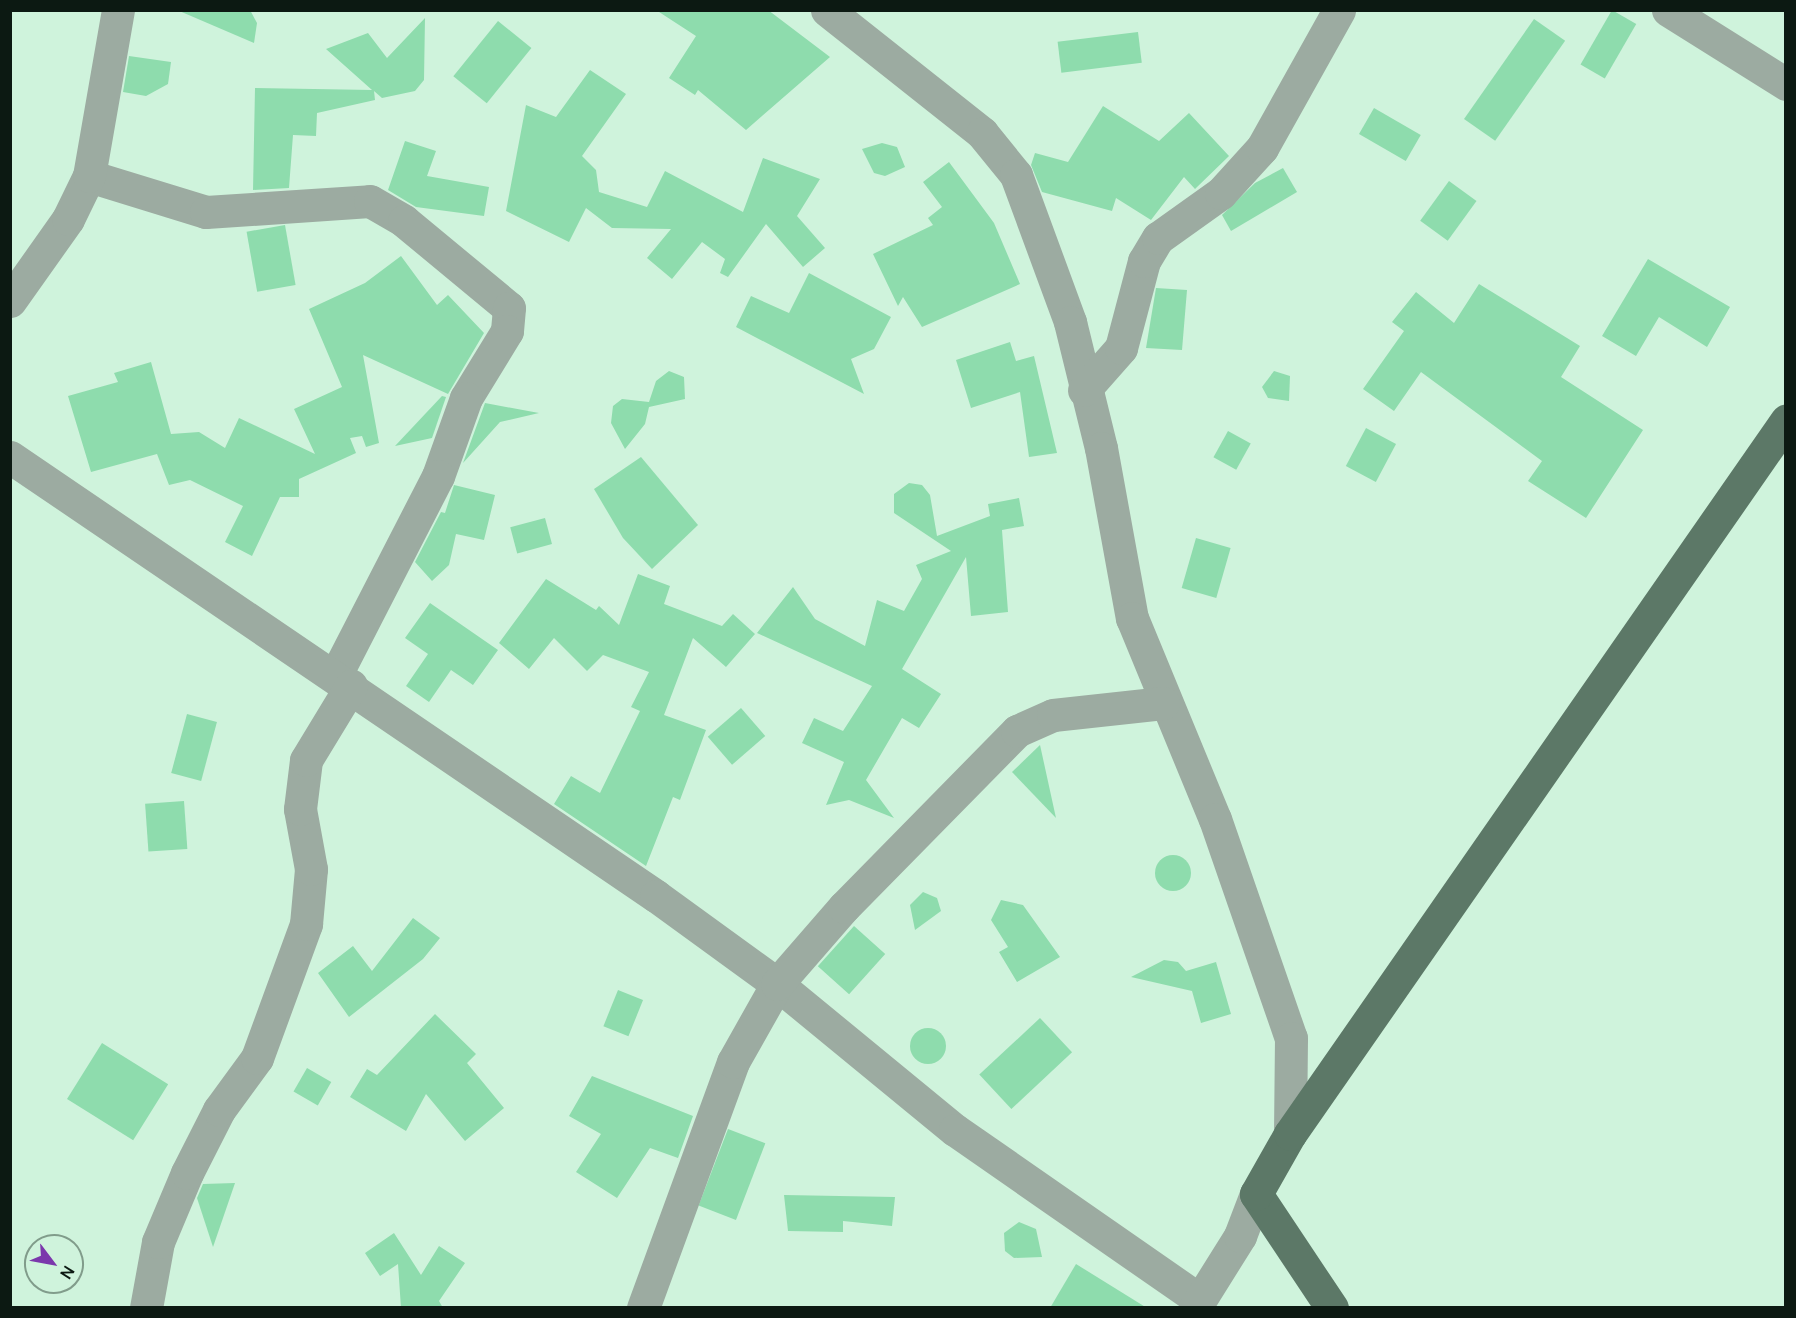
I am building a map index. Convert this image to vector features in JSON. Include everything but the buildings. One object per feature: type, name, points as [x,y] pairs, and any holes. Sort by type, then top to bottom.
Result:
[{"type":"main road","points":[[1332,1308],[1256,1194],[1290,1134],[1785,421]]},
{"type":"street","points":[[10,301],[68,219],[89,176],[118,10]]},
{"type":"street","points":[[827,10],[982,133],[1016,174],[1070,322],[1084,390],[1101,448],[1132,618],[1163,703],[1215,819],[1291,1038],[1290,1134]]},
{"type":"street","points":[[1084,390],[1121,348],[1144,261],[1158,238],[1221,193],[1256,155],[1305,78],[1339,10]]},
{"type":"street","points":[[1668,10],[1785,84]]},
{"type":"street","points":[[89,176],[206,212],[370,201],[404,221],[509,308],[507,331],[466,398],[438,476],[306,760],[300,809],[311,869],[306,924],[257,1058],[219,1110],[183,1183],[158,1242],[146,1308]]},
{"type":"street","points":[[10,457],[343,681],[777,984],[955,1130],[1198,1304],[1240,1236],[1256,1194]]},
{"type":"street","points":[[643,1308],[734,1062],[777,984],[851,899],[1017,731],[1053,715],[1163,703]]}]
